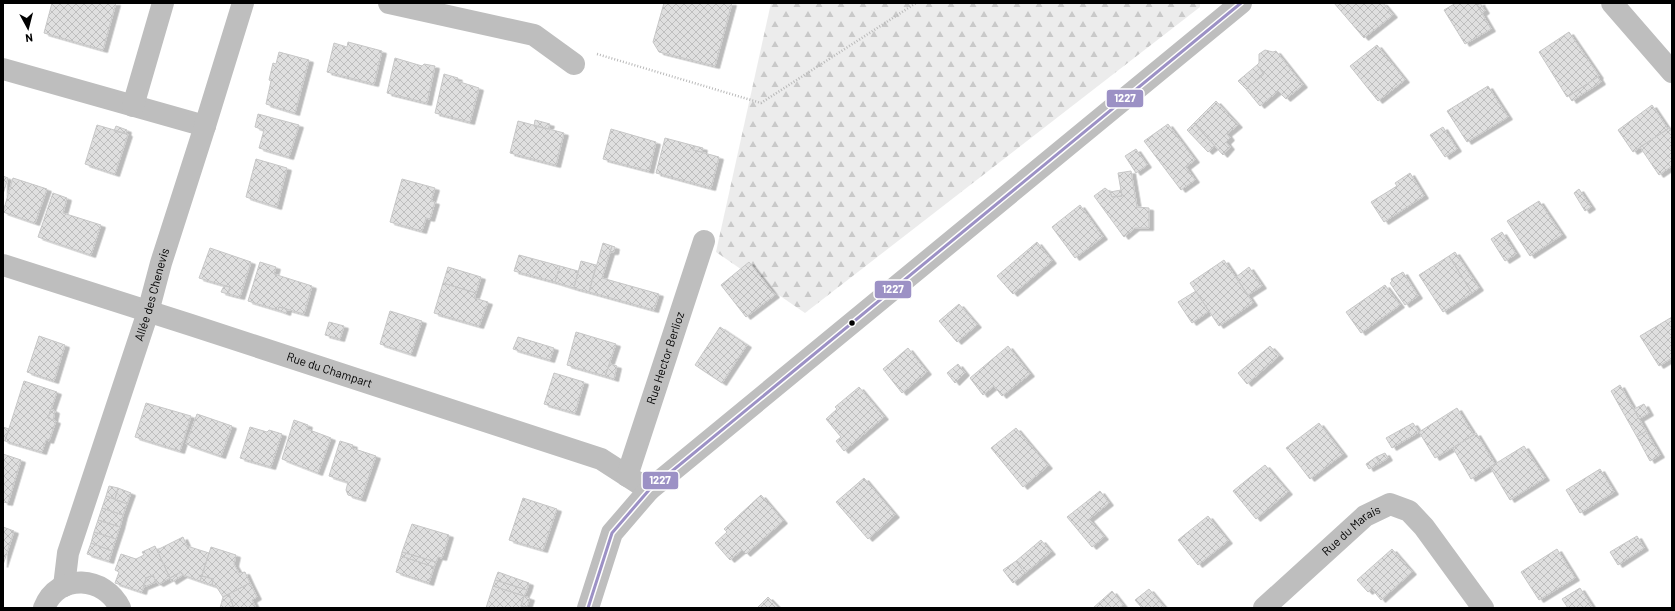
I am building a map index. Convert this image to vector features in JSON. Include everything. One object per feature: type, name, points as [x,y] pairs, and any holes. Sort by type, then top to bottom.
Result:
[{"type":"street","points":[[133,106],[163,3]]},
{"type":"street","name":"Allée des Chenevis","points":[[64,586],[68,553],[148,312],[161,263],[243,3]]},
{"type":"street","points":[[389,3],[534,35],[574,64]]},
{"type":"street","points":[[588,608],[612,533],[649,490],[1241,3]]},
{"type":"street","points":[[1612,3],[1672,72]]},
{"type":"street","points":[[3,69],[205,126]]},
{"type":"street","name":"Rue Hector Berlioz","points":[[627,476],[704,241]]},
{"type":"street","name":"Rue du Champart","points":[[3,265],[601,459],[649,490]]},
{"type":"street","name":"Rue du Marais","points":[[1264,608],[1366,516],[1390,504],[1409,511],[1424,527],[1483,608]]},
{"type":"street","points":[[44,608],[46,602],[54,593],[64,586],[78,582],[93,583],[106,589],[116,600],[120,608]]},
{"type":"path","points":[[594,53],[761,103],[916,3]]},
{"type":"green space","points":[[771,3],[1200,3],[1200,7],[805,313],[716,252]]},
{"type":"building","points":[[52,3],[116,3],[103,50],[44,33]]},
{"type":"building","points":[[664,3],[732,3],[715,66],[659,52],[653,42]]},
{"type":"building","points":[[1334,3],[1383,3],[1393,15],[1364,38]]},
{"type":"building","points":[[1456,3],[1481,3],[1477,5],[1491,29],[1465,44],[1444,10]]},
{"type":"building","points":[[1480,3],[1485,11],[1482,13],[1477,5]]},
{"type":"building","points":[[1569,32],[1599,76],[1567,97],[1539,52]]},
{"type":"building","points":[[348,42],[382,51],[374,84],[327,72],[334,43],[347,47]]},
{"type":"building","points":[[1377,45],[1405,80],[1378,101],[1350,66]]},
{"type":"building","points":[[1265,50],[1273,52],[1276,51],[1303,85],[1286,99],[1278,91],[1260,106],[1246,89],[1264,74],[1257,65],[1259,63],[1259,54]]},
{"type":"building","points":[[279,52],[309,60],[295,113],[266,104],[273,63],[276,64]]},
{"type":"building","points":[[395,58],[422,66],[424,64],[435,66],[427,103],[387,93]]},
{"type":"building","points":[[1257,65],[1264,74],[1246,89],[1238,81]]},
{"type":"building","points":[[444,74],[458,78],[457,81],[479,88],[470,122],[435,113]]},
{"type":"building","points":[[1598,77],[1601,82],[1572,101],[1569,96]]},
{"type":"building","points":[[1488,86],[1508,117],[1467,142],[1447,111]]},
{"type":"building","points":[[1216,101],[1238,125],[1227,134],[1230,138],[1226,142],[1230,147],[1223,155],[1194,123]]},
{"type":"building","points":[[1652,105],[1668,129],[1633,152],[1618,130]]},
{"type":"building","points":[[258,114],[299,125],[289,157],[259,148],[264,130],[255,127]]},
{"type":"building","points":[[535,120],[550,124],[548,129],[534,126]]},
{"type":"building","points":[[518,121],[564,133],[556,165],[510,153]]},
{"type":"building","points":[[1194,123],[1215,146],[1208,152],[1187,130]]},
{"type":"building","points":[[1168,124],[1195,160],[1186,167],[1195,180],[1181,190],[1144,141]]},
{"type":"building","points":[[97,125],[128,134],[115,174],[85,164]]},
{"type":"building","points":[[116,126],[127,130],[126,134],[114,131]]},
{"type":"building","points":[[1443,127],[1457,149],[1445,157],[1430,135]]},
{"type":"building","points":[[1669,128],[1672,132],[1672,166],[1659,175],[1640,147]]},
{"type":"building","points":[[611,129],[656,142],[649,171],[603,159]]},
{"type":"building","points":[[665,138],[695,146],[693,150],[719,157],[711,188],[656,173]]},
{"type":"building","points":[[695,146],[703,148],[702,152],[693,150]]},
{"type":"building","points":[[1136,149],[1147,165],[1136,173],[1125,156]]},
{"type":"building","points":[[256,159],[287,168],[277,207],[246,197]]},
{"type":"building","points":[[1131,171],[1137,207],[1149,208],[1149,228],[1135,228],[1124,237],[1094,196],[1105,188],[1110,192],[1112,197],[1122,196],[1118,173]]},
{"type":"building","points":[[1410,173],[1424,196],[1384,222],[1371,202],[1397,186],[1395,183]]},
{"type":"building","points":[[3,176],[8,178],[3,194]]},
{"type":"building","points":[[13,178],[47,189],[35,223],[3,212]]},
{"type":"building","points":[[402,179],[435,188],[431,201],[435,202],[430,219],[426,218],[422,231],[390,222]]},
{"type":"building","points":[[1579,189],[1591,207],[1585,211],[1574,193]]},
{"type":"building","points":[[1121,190],[1122,196],[1112,197],[1110,192]]},
{"type":"building","points":[[53,193],[67,198],[63,213],[101,225],[91,255],[38,237]]},
{"type":"building","points":[[1539,201],[1562,235],[1530,256],[1507,221]]},
{"type":"building","points":[[1080,205],[1103,237],[1075,258],[1052,227]]},
{"type":"building","points":[[1502,232],[1516,254],[1505,261],[1491,239]]},
{"type":"building","points":[[1037,242],[1052,261],[1013,294],[997,276]]},
{"type":"building","points":[[603,243],[612,246],[602,278],[659,294],[654,310],[589,292]]},
{"type":"building","points":[[612,246],[615,247],[614,252],[610,252]]},
{"type":"building","points":[[210,248],[251,262],[240,297],[228,294],[230,287],[199,278]]},
{"type":"building","points":[[1455,252],[1479,288],[1472,293],[1449,256]]},
{"type":"building","points":[[519,255],[560,266],[555,282],[514,271]]},
{"type":"building","points":[[1449,256],[1472,293],[1443,312],[1419,275]]},
{"type":"building","points":[[1224,260],[1253,303],[1219,326],[1190,283]]},
{"type":"building","points":[[581,261],[596,265],[589,292],[574,288]]},
{"type":"building","points":[[260,262],[276,267],[274,274],[312,286],[304,314],[279,307],[278,310],[248,301]]},
{"type":"building","points":[[749,262],[775,295],[746,317],[721,285]]},
{"type":"building","points":[[560,266],[578,271],[574,288],[555,282]]},
{"type":"building","points":[[448,267],[481,277],[476,293],[443,283]]},
{"type":"building","points":[[1249,267],[1262,286],[1248,295],[1236,277]]},
{"type":"building","points":[[1403,272],[1418,296],[1405,305],[1390,283],[1392,281],[1391,279]]},
{"type":"building","points":[[443,283],[476,293],[474,298],[488,302],[479,326],[434,313]]},
{"type":"building","points":[[1385,285],[1400,305],[1361,333],[1346,312]]},
{"type":"building","points":[[224,286],[230,287],[228,294],[221,292]]},
{"type":"building","points":[[1196,291],[1209,311],[1192,323],[1178,302]]},
{"type":"building","points":[[959,304],[977,325],[957,342],[939,321]]},
{"type":"building","points":[[279,307],[287,309],[286,313],[278,310]]},
{"type":"building","points":[[390,311],[422,321],[411,354],[380,344]]},
{"type":"building","points":[[1672,317],[1672,358],[1659,366],[1640,336]]},
{"type":"building","points":[[329,322],[344,326],[340,339],[325,335]]},
{"type":"building","points":[[720,327],[747,345],[722,383],[695,365]]},
{"type":"building","points":[[576,332],[616,344],[605,376],[567,365]]},
{"type":"building","points":[[39,336],[65,345],[54,381],[27,372]]},
{"type":"building","points":[[518,337],[554,348],[550,360],[513,349]]},
{"type":"building","points":[[1008,346],[1030,374],[1002,396],[994,386],[983,395],[970,378]]},
{"type":"building","points":[[1270,346],[1279,356],[1247,384],[1238,373]]},
{"type":"building","points":[[908,348],[927,372],[902,393],[883,369]]},
{"type":"building","points":[[610,364],[617,366],[614,379],[605,376]]},
{"type":"building","points":[[958,364],[965,373],[955,383],[947,373]]},
{"type":"building","points":[[554,373],[584,382],[575,413],[544,404]]},
{"type":"building","points":[[24,381],[57,392],[48,418],[56,421],[49,441],[46,440],[42,452],[5,441]]},
{"type":"building","points":[[1620,385],[1646,431],[1637,437],[1611,391]]},
{"type":"building","points":[[859,387],[884,417],[844,451],[836,441],[841,437],[826,419],[837,409],[835,407]]},
{"type":"building","points":[[146,403],[191,416],[180,451],[135,437]]},
{"type":"building","points":[[1644,404],[1649,413],[1639,419],[1634,409]]},
{"type":"building","points":[[1457,408],[1474,435],[1435,458],[1419,432]]},
{"type":"building","points":[[51,409],[55,411],[53,420],[48,418]]},
{"type":"building","points":[[197,414],[232,426],[221,456],[186,444]]},
{"type":"building","points":[[294,420],[308,425],[307,429],[331,438],[318,473],[282,459]]},
{"type":"building","points":[[1319,423],[1343,454],[1310,479],[1286,448]]},
{"type":"building","points":[[1413,423],[1419,432],[1392,448],[1386,438]]},
{"type":"building","points":[[3,427],[9,429],[5,441],[3,440]]},
{"type":"building","points":[[250,427],[267,432],[269,430],[282,434],[271,467],[240,458]]},
{"type":"building","points":[[1016,428],[1048,466],[1023,487],[991,448]]},
{"type":"building","points":[[1646,431],[1660,455],[1650,461],[1637,437]]},
{"type":"building","points":[[1476,433],[1495,464],[1471,479],[1453,448]]},
{"type":"building","points":[[340,441],[353,445],[352,448],[376,456],[361,499],[348,495],[346,490],[348,482],[329,476]]},
{"type":"building","points":[[1524,446],[1545,478],[1510,500],[1490,467]]},
{"type":"building","points":[[1385,453],[1388,458],[1380,463],[1376,457]]},
{"type":"building","points":[[3,454],[21,460],[8,503],[3,502]]},
{"type":"building","points":[[1376,457],[1380,463],[1369,469],[1366,464]]},
{"type":"building","points":[[1265,465],[1288,492],[1256,519],[1233,491]]},
{"type":"building","points":[[1600,469],[1614,492],[1580,513],[1566,490]]},
{"type":"building","points":[[864,478],[895,515],[868,539],[836,502]]},
{"type":"building","points":[[109,486],[118,488],[115,499],[106,496]]},
{"type":"building","points":[[118,488],[131,493],[127,504],[115,499]]},
{"type":"building","points":[[1100,491],[1109,503],[1089,519],[1104,537],[1092,547],[1067,517]]},
{"type":"building","points":[[761,495],[783,521],[746,554],[742,550],[730,560],[715,543],[727,532],[724,529]]},
{"type":"building","points":[[106,496],[127,504],[123,515],[102,508]]},
{"type":"building","points":[[523,498],[557,509],[543,550],[509,540]]},
{"type":"building","points":[[102,508],[123,515],[120,527],[98,520]]},
{"type":"building","points":[[1208,516],[1228,541],[1198,565],[1178,540]]},
{"type":"building","points":[[98,520],[120,527],[116,539],[94,532]]},
{"type":"building","points":[[412,524],[449,535],[442,558],[438,557],[436,562],[402,552]]},
{"type":"building","points":[[3,527],[14,531],[3,565]]},
{"type":"building","points":[[94,532],[116,539],[112,551],[91,543]]},
{"type":"building","points":[[1637,536],[1644,548],[1618,565],[1610,552]]},
{"type":"building","points":[[183,537],[187,546],[209,553],[200,581],[183,575],[181,572],[170,578],[157,550]]},
{"type":"building","points":[[1041,540],[1051,552],[1025,573],[1016,561]]},
{"type":"building","points":[[91,543],[112,551],[109,561],[87,554]]},
{"type":"building","points":[[155,546],[170,578],[159,584],[156,582],[153,575],[146,578],[142,592],[115,583],[119,572],[115,570],[121,554],[136,559],[144,555],[142,552]]},
{"type":"building","points":[[211,547],[236,555],[234,564],[239,573],[245,572],[250,583],[223,597],[216,586],[212,585],[213,579],[202,576]]},
{"type":"building","points":[[1392,549],[1412,572],[1381,600],[1372,589],[1368,592],[1357,580]]},
{"type":"building","points":[[1557,549],[1575,578],[1539,600],[1521,572]]},
{"type":"building","points":[[402,552],[436,562],[434,567],[401,556]]},
{"type":"building","points":[[401,556],[434,567],[429,583],[396,572]]},
{"type":"building","points":[[1016,561],[1025,573],[1013,583],[1003,570]]},
{"type":"building","points":[[181,572],[183,575],[172,582],[170,578]]},
{"type":"building","points":[[498,572],[529,583],[527,590],[495,580]]},
{"type":"building","points":[[153,575],[156,582],[144,587],[146,578]]},
{"type":"building","points":[[202,576],[213,579],[212,585],[200,581]]},
{"type":"building","points":[[495,580],[527,590],[524,596],[493,586]]},
{"type":"building","points":[[250,583],[257,597],[252,600],[256,608],[228,608],[233,606],[229,594]]},
{"type":"building","points":[[493,586],[524,596],[521,606],[526,608],[486,608]]},
{"type":"building","points":[[1580,588],[1593,608],[1568,608],[1562,599]]},
{"type":"building","points":[[1149,589],[1165,608],[1142,608],[1135,600]]},
{"type":"building","points":[[1112,591],[1123,605],[1119,608],[1093,608]]},
{"type":"building","points":[[229,594],[233,606],[228,608],[220,608],[223,597]]},
{"type":"building","points":[[524,596],[530,598],[527,607],[521,606]]},
{"type":"building","points":[[768,597],[779,608],[757,608]]},
{"type":"transit line","name":"1227","points":[[588,608],[612,533],[649,490],[1241,3]]}]
